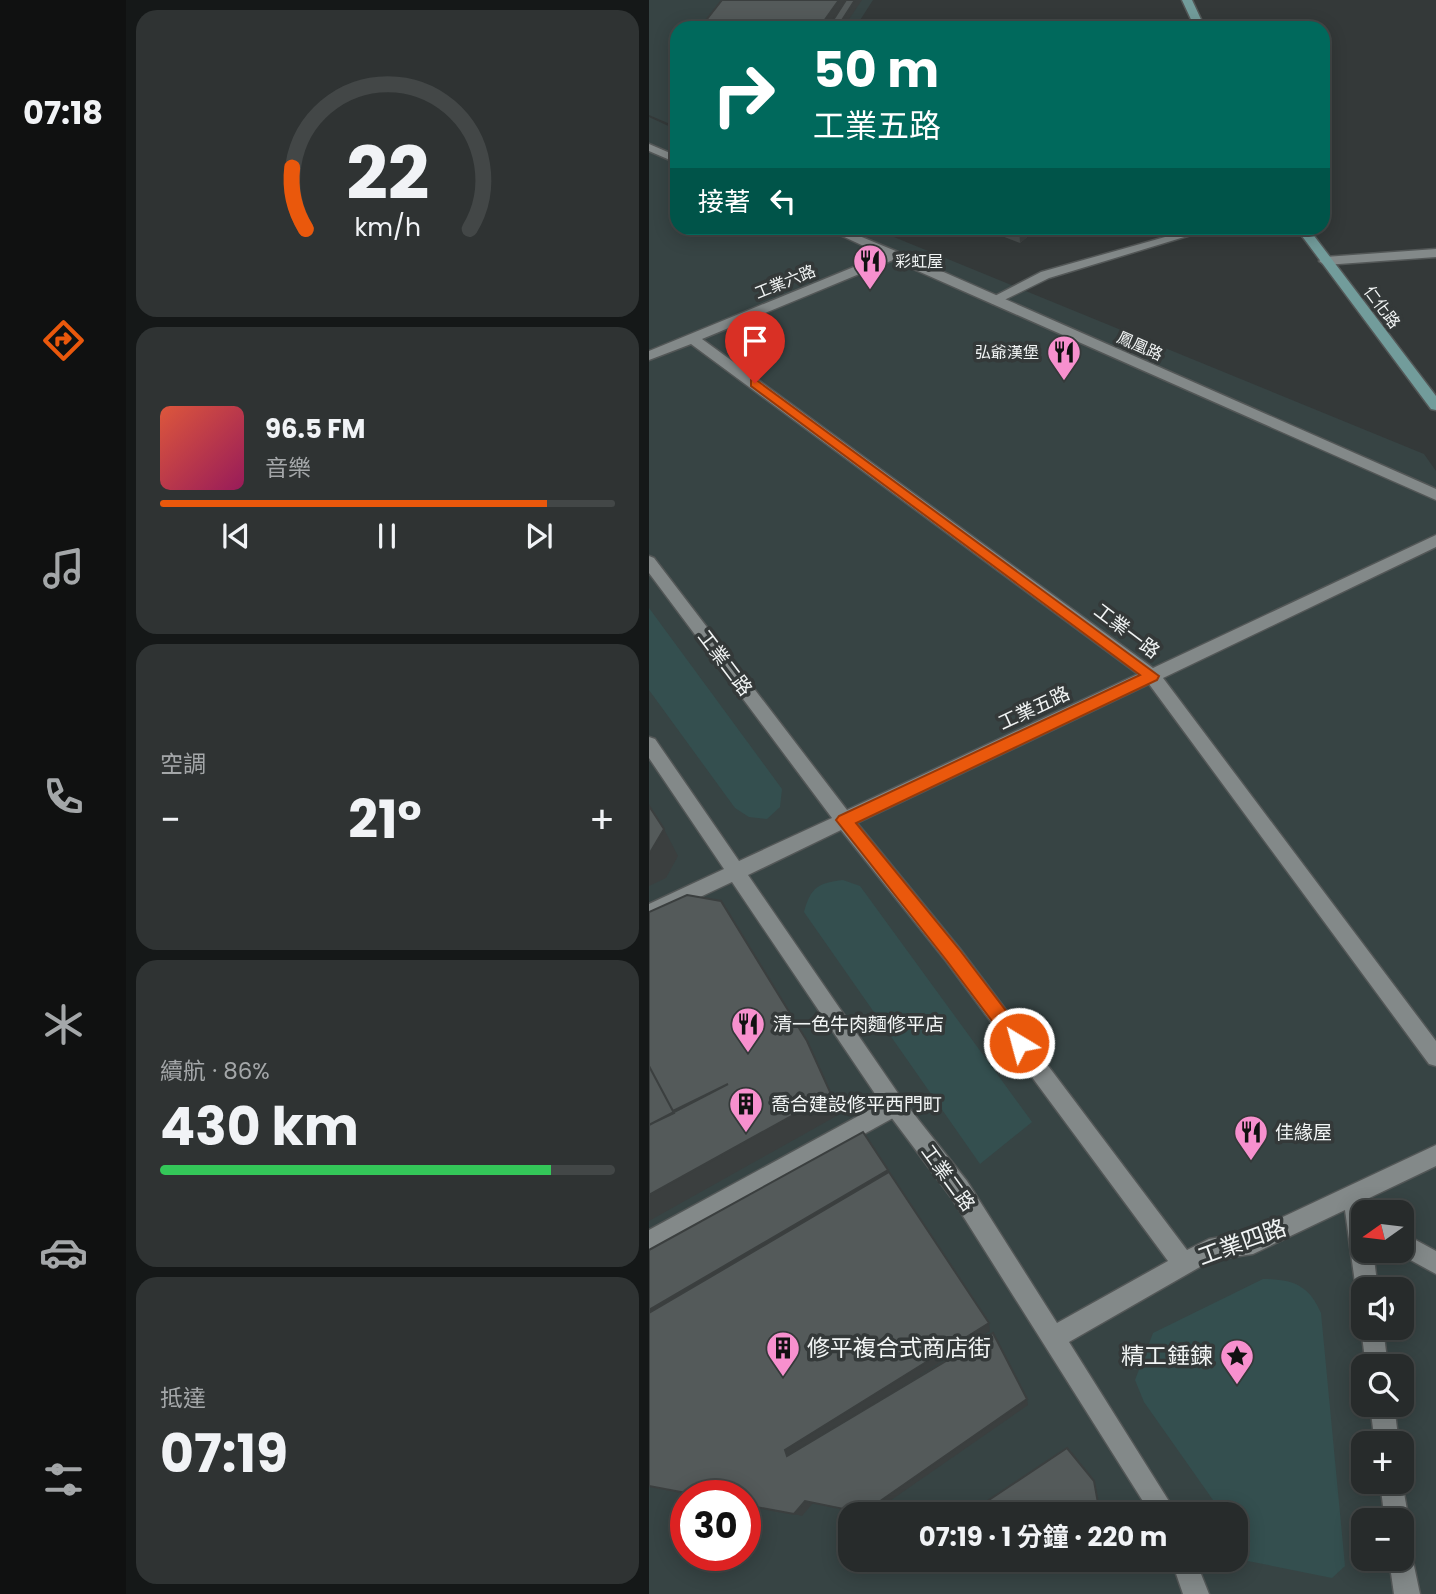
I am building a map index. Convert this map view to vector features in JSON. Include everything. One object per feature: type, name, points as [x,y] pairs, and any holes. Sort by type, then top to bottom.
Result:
[{"type":"main road","points":[[1187,0],[1197,21]]},
{"type":"main road","name":"仁化路","points":[[1307,235],[1436,406]]},
{"type":"street","points":[[649,147],[670,156]]},
{"type":"street","points":[[649,160],[665,154]]},
{"type":"street","name":"鳳凰路","points":[[847,235],[1436,495]]},
{"type":"street","points":[[993,300],[1045,275],[1184,235]]},
{"type":"street","points":[[1325,261],[1436,253]]},
{"type":"street","name":"工業六路","points":[[649,356],[894,255]]},
{"type":"street","name":"工業一路","points":[[692,338],[863,461],[1152,676],[1436,1057]]},
{"type":"street","name":"工業五路","points":[[649,913],[1436,540]]},
{"type":"street","name":"工業二路","points":[[649,562],[844,820],[953,955],[1184,1264]]},
{"type":"street","name":"工業二路","points":[[649,744],[895,1106],[959,1189],[1157,1502]]},
{"type":"street","points":[[649,1242],[895,1106]]},
{"type":"street","name":"工業四路","points":[[1053,1338],[1208,1250],[1253,1243],[1436,1154]]},
{"type":"street","points":[[1354,1194],[1355,1200]]},
{"type":"street","points":[[1414,1250],[1436,1263]]},
{"type":"street","points":[[1403,1571],[1407,1594]]},
{"type":"street","points":[[1188,1572],[1196,1594]]},
{"type":"shaded area","points":[[649,0],[873,0],[860,21],[670,21],[670,124],[649,115]]},
{"type":"shaded area","points":[[649,117],[670,127],[670,235],[889,235],[1424,454],[1436,471],[1436,1594],[649,1594]]},
{"type":"shaded area","points":[[649,608],[782,789],[780,807],[767,819],[749,817],[735,808],[649,690]]},
{"type":"shaded area","points":[[843,880],[860,886],[1032,1122],[980,1164],[804,912],[817,888]]},
{"type":"shaded area","points":[[1263,1279],[1291,1282],[1311,1296],[1321,1313],[1345,1566],[1332,1578],[1248,1561],[1248,1502],[1213,1502],[1144,1402],[1135,1380],[1153,1333]]},
{"type":"building","points":[[722,0],[839,0],[824,21],[706,21]]},
{"type":"building","points":[[846,0],[855,0],[842,21],[832,21]]},
{"type":"building","points":[[649,806],[664,829],[649,853]]},
{"type":"building","points":[[687,895],[721,901],[807,1041],[831,1094],[649,1195],[649,1125],[728,1084],[673,1111],[649,1066],[649,912]]},
{"type":"building","points":[[649,1066],[674,1113],[649,1125]]},
{"type":"building","points":[[863,1132],[888,1170],[649,1310],[649,1250]]},
{"type":"building","name":"修平複合式商店街","points":[[889,1172],[989,1323],[785,1450],[787,1456],[993,1333],[1027,1399],[879,1502],[838,1502],[838,1508],[805,1501],[794,1514],[761,1508],[761,1480],[670,1480],[670,1490],[649,1486],[649,1313]]},
{"type":"building","points":[[1067,1448],[1094,1481],[1098,1502],[986,1502]]},
{"type":"place","name":"彩虹屋","points":[[870,291]]},
{"type":"place","name":"弘爺漢堡","points":[[1064,382]]},
{"type":"place","name":"清一色牛肉麵修平店","points":[[748,1054]]},
{"type":"place","name":"喬合建設修平西門町","points":[[746,1134]]},
{"type":"place","name":"佳緣屋","points":[[1251,1162]]},
{"type":"place","name":"修平複合式商店街","points":[[783,1378]]},
{"type":"place","name":"精工錘鍊","points":[[1237,1386]]},
{"type":"route","points":[[755,383],[1152,676],[844,820],[953,955],[1019,1043]]}]
